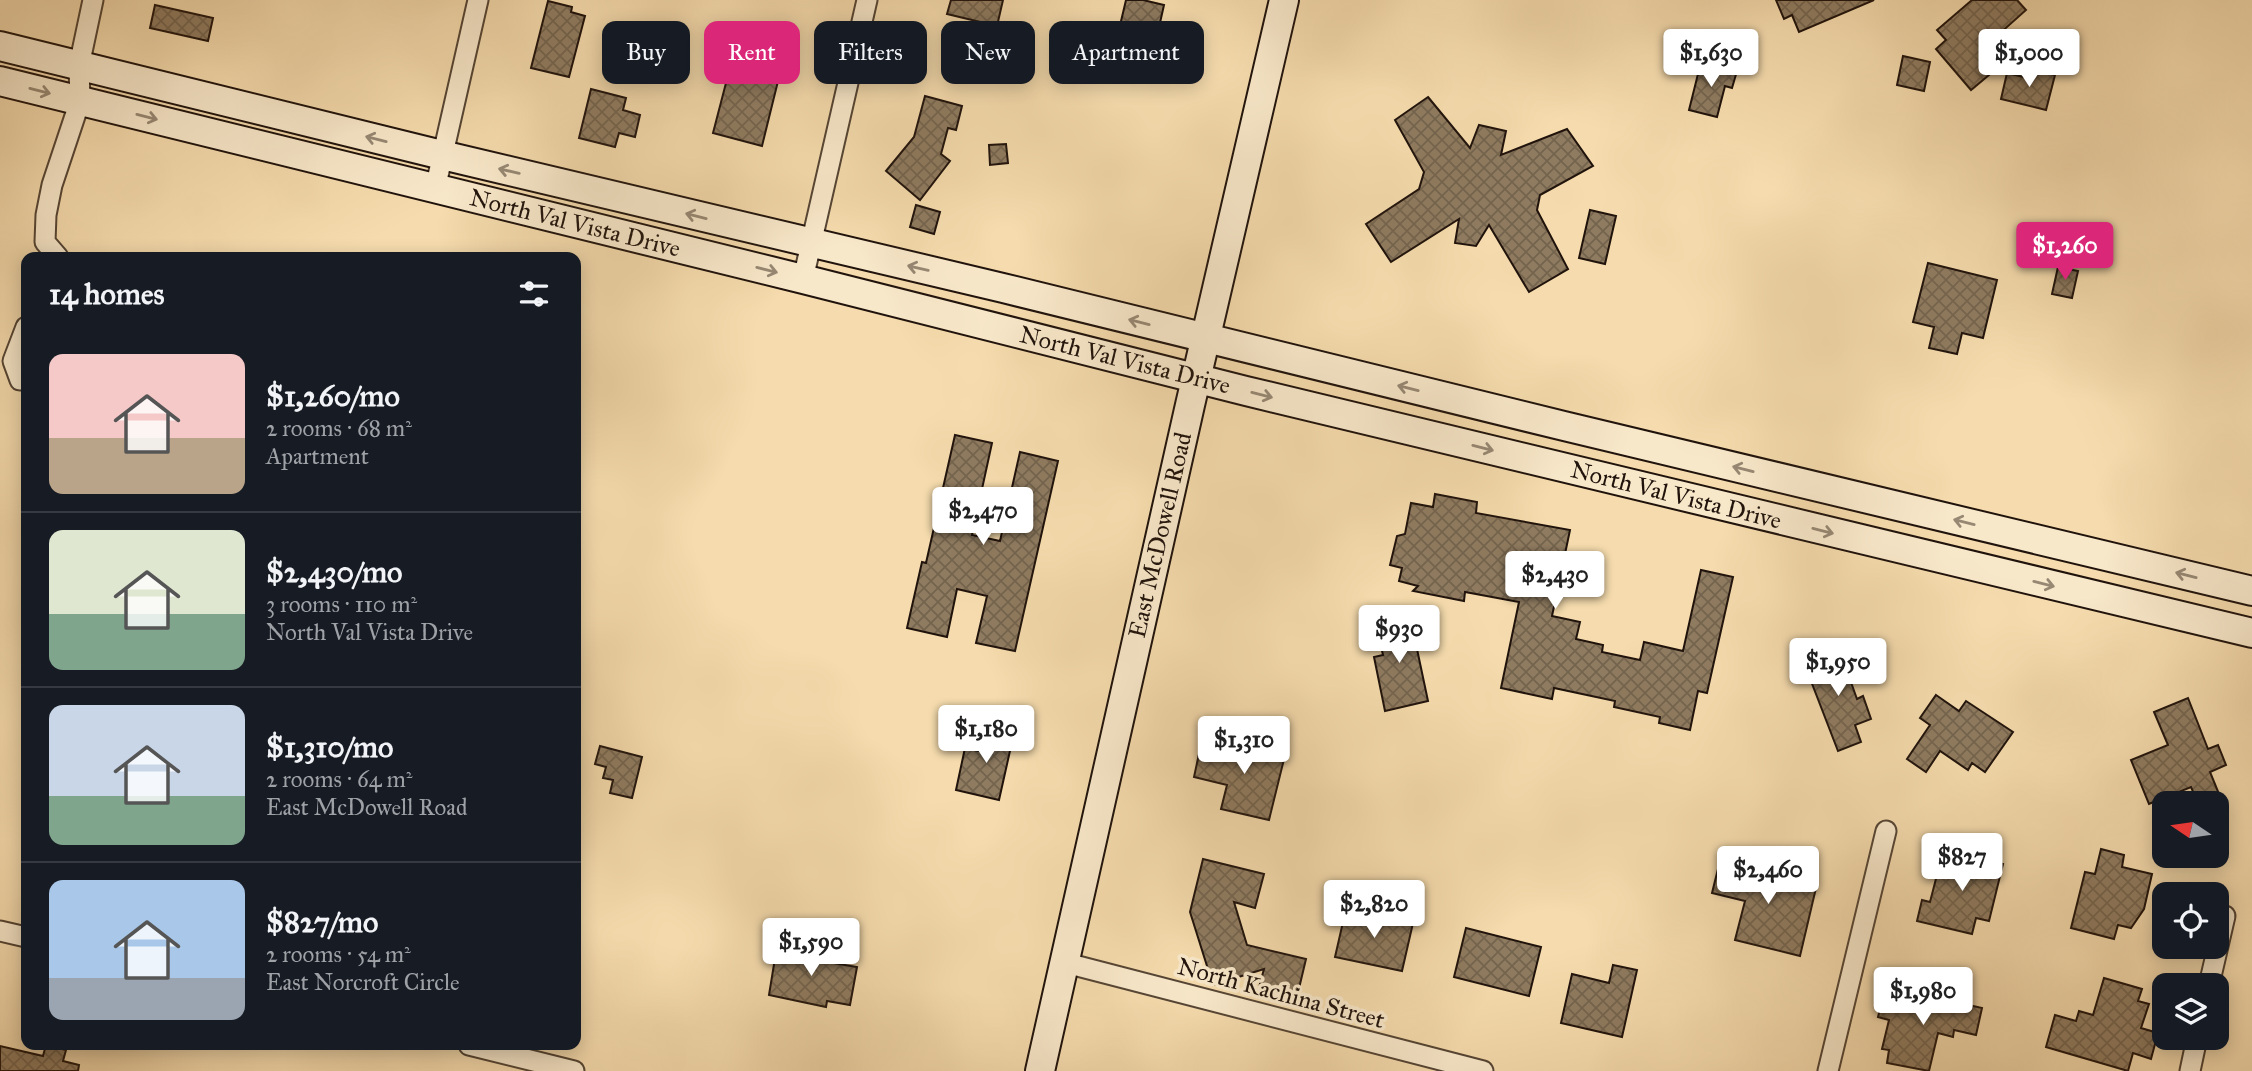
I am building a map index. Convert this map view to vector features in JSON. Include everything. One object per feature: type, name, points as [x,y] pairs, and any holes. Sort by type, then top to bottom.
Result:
[{"type":"main road","name":"East McDowell Road","points":[[1040,1071],[1284,0]]},
{"type":"main road","name":"North Val Vista Drive","points":[[0,46],[2252,591]]},
{"type":"main road","name":"North Val Vista Drive","points":[[0,81],[1196,378],[2252,633]]},
{"type":"main road","points":[[1643,486],[1651,447]]},
{"type":"main road","points":[[1900,549],[1910,509]]},
{"type":"street","points":[[54,252],[45,242],[46,215],[52,184],[80,101],[79,66],[93,0]]},
{"type":"street","points":[[435,189],[478,0]]},
{"type":"street","points":[[803,279],[867,0]]},
{"type":"street","points":[[21,340],[13,361],[21,380]]},
{"type":"street","points":[[1828,1071],[1886,831]]},
{"type":"street","points":[[0,931],[21,936]]},
{"type":"street","name":"North Kachina Street","points":[[1066,963],[1483,1071]]},
{"type":"street","points":[[489,1050],[574,1071]]},
{"type":"street","points":[[2190,1071],[2194,1050]]},
{"type":"building","points":[[951,0],[1003,0],[998,21],[976,21],[947,14]]},
{"type":"building","points":[[1126,0],[1143,0],[1164,5],[1160,21],[1121,21]]},
{"type":"building","points":[[1776,0],[1874,0],[1799,32],[1792,15],[1784,19]]},
{"type":"building","points":[[1972,0],[2017,0],[2026,10],[1989,43],[1998,54],[1984,67],[1995,70],[1971,90],[1936,49],[1946,40],[1937,30]]},
{"type":"building","points":[[548,1],[572,7],[571,12],[585,16],[569,77],[531,68]]},
{"type":"building","points":[[155,5],[213,18],[208,41],[150,28]]},
{"type":"building","points":[[1903,56],[1930,62],[1924,91],[1897,85]]},
{"type":"building","points":[[1701,62],[1737,71],[1732,88],[1725,86],[1717,117],[1689,110]]},
{"type":"building","points":[[2034,70],[2055,75],[2046,110],[2001,99],[2007,73],[2032,79]]},
{"type":"building","points":[[726,84],[777,84],[762,146],[713,133]]},
{"type":"building","points":[[591,89],[626,98],[623,110],[640,115],[635,137],[619,133],[615,147],[579,138]]},
{"type":"building","points":[[925,96],[962,106],[956,130],[948,128],[941,154],[950,161],[920,200],[886,171],[914,137]]},
{"type":"building","points":[[1428,97],[1470,148],[1479,125],[1506,131],[1501,155],[1567,129],[1593,166],[1540,195],[1537,210],[1568,269],[1529,292],[1489,225],[1476,246],[1455,243],[1459,219],[1391,262],[1366,224],[1419,189],[1424,172],[1395,120]]},
{"type":"building","points":[[1006,144],[1008,163],[990,165],[989,145]]},
{"type":"building","points":[[916,205],[940,212],[934,234],[910,227]]},
{"type":"building","points":[[1590,210],[1616,216],[1605,264],[1579,258]]},
{"type":"building","points":[[1928,263],[1997,280],[1983,338],[1962,333],[1957,354],[1929,348],[1934,327],[1913,322]]},
{"type":"building","points":[[2058,267],[2078,271],[2072,298],[2052,294]]},
{"type":"building","points":[[955,435],[992,443],[972,535],[1000,541],[1020,452],[1058,461],[1015,651],[976,643],[987,596],[957,589],[947,637],[907,628],[922,562],[926,563]]},
{"type":"building","points":[[1435,494],[1477,502],[1476,513],[1570,530],[1552,616],[1580,622],[1576,639],[1603,645],[1602,652],[1640,660],[1644,642],[1683,651],[1701,570],[1733,577],[1707,693],[1698,691],[1690,730],[1659,723],[1660,717],[1614,707],[1615,701],[1554,688],[1552,699],[1501,688],[1519,602],[1465,592],[1464,601],[1413,591],[1418,586],[1399,581],[1402,568],[1390,565],[1397,536],[1405,534],[1411,503],[1433,507]]},
{"type":"building","points":[[1410,616],[1428,701],[1385,711],[1374,657],[1383,655],[1376,624]]},
{"type":"building","points":[[1838,646],[1857,699],[1863,696],[1871,719],[1855,725],[1861,742],[1838,751],[1806,668],[1815,665],[1812,656]]},
{"type":"building","points":[[1936,695],[1959,711],[1966,701],[2013,732],[1985,772],[1972,763],[1968,770],[1940,751],[1926,772],[1907,759],[1930,725],[1920,718]]},
{"type":"building","points":[[2188,698],[2208,749],[2218,745],[2226,765],[2210,772],[2218,791],[2193,791],[2191,787],[2181,791],[2152,791],[2152,803],[2149,804],[2131,760],[2168,745],[2154,712]]},
{"type":"building","points":[[985,726],[1014,733],[999,800],[956,790],[965,748],[979,751]]},
{"type":"building","points":[[1230,738],[1286,751],[1269,820],[1221,809],[1227,785],[1194,777],[1200,749],[1226,755]]},
{"type":"building","points":[[600,746],[642,757],[632,798],[610,793],[613,780],[603,778],[606,767],[595,764]]},
{"type":"building","points":[[2101,849],[2124,855],[2122,867],[2152,874],[2144,909],[2131,928],[2118,925],[2114,939],[2071,928],[2085,872],[2095,874]]},
{"type":"building","points":[[1951,851],[2003,864],[1989,921],[1976,918],[1972,934],[1917,921],[1922,900],[1930,902],[1939,867],[1947,869]]},
{"type":"building","points":[[1203,859],[1264,874],[1255,908],[1234,902],[1247,945],[1306,959],[1296,1001],[1258,991],[1264,969],[1213,985],[1190,912]]},
{"type":"building","points":[[1720,861],[1775,875],[1777,866],[1799,871],[1796,883],[1816,888],[1800,956],[1735,940],[1745,901],[1712,893]]},
{"type":"building","points":[[1346,909],[1413,923],[1402,971],[1335,957]]},
{"type":"building","points":[[1466,928],[1541,947],[1529,996],[1454,977]]},
{"type":"building","points":[[777,946],[822,953],[821,961],[857,967],[850,1005],[827,1001],[826,1007],[769,995]]},
{"type":"building","points":[[1613,965],[1637,970],[1622,1037],[1561,1023],[1572,974],[1609,983]]},
{"type":"building","points":[[2104,978],[2142,989],[2138,1001],[2149,1004],[2141,1028],[2152,1031],[2151,1059],[2133,1053],[2128,1071],[2046,1047],[2055,1015],[2076,1021],[2079,1011],[2093,1015]]},
{"type":"building","points":[[1902,990],[1982,1008],[1976,1035],[1954,1030],[1953,1037],[1938,1033],[1929,1071],[1887,1063],[1889,1050],[1882,1049],[1889,1020],[1878,1017],[1883,997],[1900,1001]]},
{"type":"building","points":[[0,1046],[43,1056],[45,1050],[66,1050],[63,1061],[79,1065],[78,1071],[0,1071]]}]
